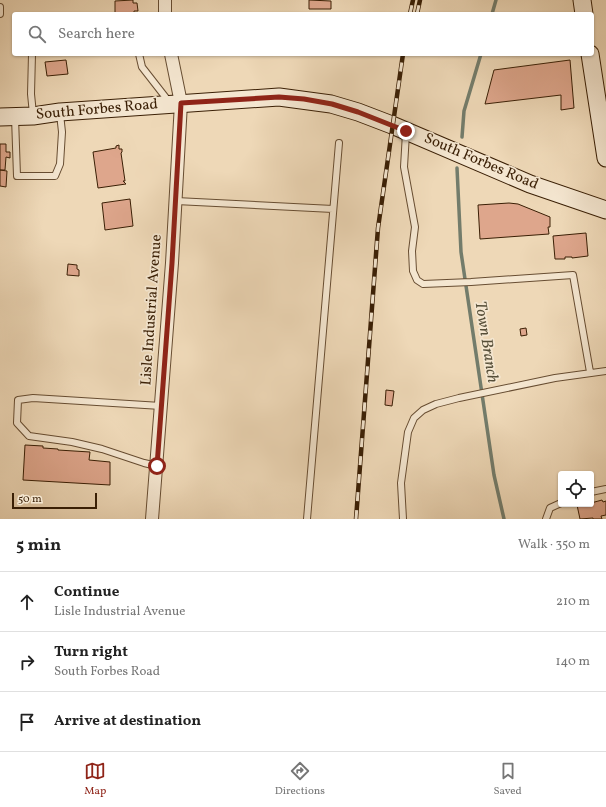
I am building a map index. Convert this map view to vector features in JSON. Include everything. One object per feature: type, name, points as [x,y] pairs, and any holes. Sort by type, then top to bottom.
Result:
[{"type":"main road","points":[[582,0],[584,12]]},
{"type":"main road","points":[[590,56],[606,158]]},
{"type":"main road","name":"South Forbes Road","points":[[8,117],[279,97],[304,99],[332,104],[358,112],[530,184],[606,210]]},
{"type":"street","points":[[165,0],[165,12]]},
{"type":"street","name":"Lisle Industrial Avenue","points":[[152,519],[176,202],[176,104],[171,56]]},
{"type":"lane","points":[[0,7],[0,14]]},
{"type":"lane","points":[[32,56],[31,94],[33,116]]},
{"type":"lane","points":[[139,56],[142,67],[176,104]]},
{"type":"lane","points":[[8,117],[17,176],[55,176],[60,164],[62,132],[60,112]]},
{"type":"lane","points":[[406,131],[404,167],[414,227],[412,250],[413,271],[417,280],[423,284],[573,275],[590,372]]},
{"type":"lane","points":[[307,519],[339,143]]},
{"type":"lane","points":[[176,202],[333,209]]},
{"type":"lane","points":[[403,519],[401,483],[408,432],[414,418],[423,410],[436,404],[487,392],[554,378],[606,371]]},
{"type":"lane","points":[[157,466],[72,442],[29,436],[17,423],[18,400],[33,398],[161,406]]},
{"type":"lane","points":[[594,491],[606,489]]},
{"type":"lane","points":[[546,519],[550,508],[558,504]]},
{"type":"building","points":[[133,0],[133,3],[137,3],[138,11],[115,12],[115,1]]},
{"type":"building","points":[[309,0],[331,1],[331,9],[309,9]]},
{"type":"building","points":[[66,60],[68,74],[47,76],[45,62]]},
{"type":"building","points":[[570,60],[574,108],[561,110],[561,95],[485,104],[494,70]]},
{"type":"building","points":[[0,144],[6,144],[6,152],[10,152],[10,158],[6,157],[5,170],[0,170]]},
{"type":"building","points":[[119,145],[119,149],[122,149],[121,153],[125,181],[123,181],[126,184],[98,188],[93,152],[116,148],[116,146]]},
{"type":"building","points":[[0,170],[7,171],[6,187],[0,186]]},
{"type":"building","points":[[130,199],[133,226],[105,230],[102,203]]},
{"type":"building","points":[[509,203],[518,204],[550,217],[550,227],[548,227],[549,234],[480,239],[478,205]]},
{"type":"building","points":[[586,233],[588,256],[555,259],[553,236]]},
{"type":"building","points":[[68,264],[77,265],[79,276],[67,275]]},
{"type":"building","points":[[526,328],[527,335],[521,336],[520,329]]},
{"type":"building","points":[[386,390],[394,391],[392,406],[385,405]]},
{"type":"building","points":[[25,445],[43,446],[43,448],[58,450],[90,452],[89,460],[110,462],[110,485],[23,480]]},
{"type":"building","points":[[602,500],[603,502],[606,501],[606,515],[601,516],[602,519],[580,519],[577,507],[594,507],[594,502]]},
{"type":"waterway","name":"Town Branch","points":[[493,12],[496,0]]},
{"type":"waterway","name":"Town Branch","points":[[462,137],[464,111],[480,56]]},
{"type":"waterway","name":"Town Branch","points":[[457,168],[461,252],[494,475],[504,519]]},
{"type":"railway","points":[[410,12],[413,0]]},
{"type":"railway","points":[[417,12],[420,0]]},
{"type":"railway","points":[[356,519],[378,228],[403,56]]},
{"type":"route","points":[[157,466],[172,263],[181,103],[279,97],[304,99],[332,104],[358,112],[392,124],[406,131]]}]
